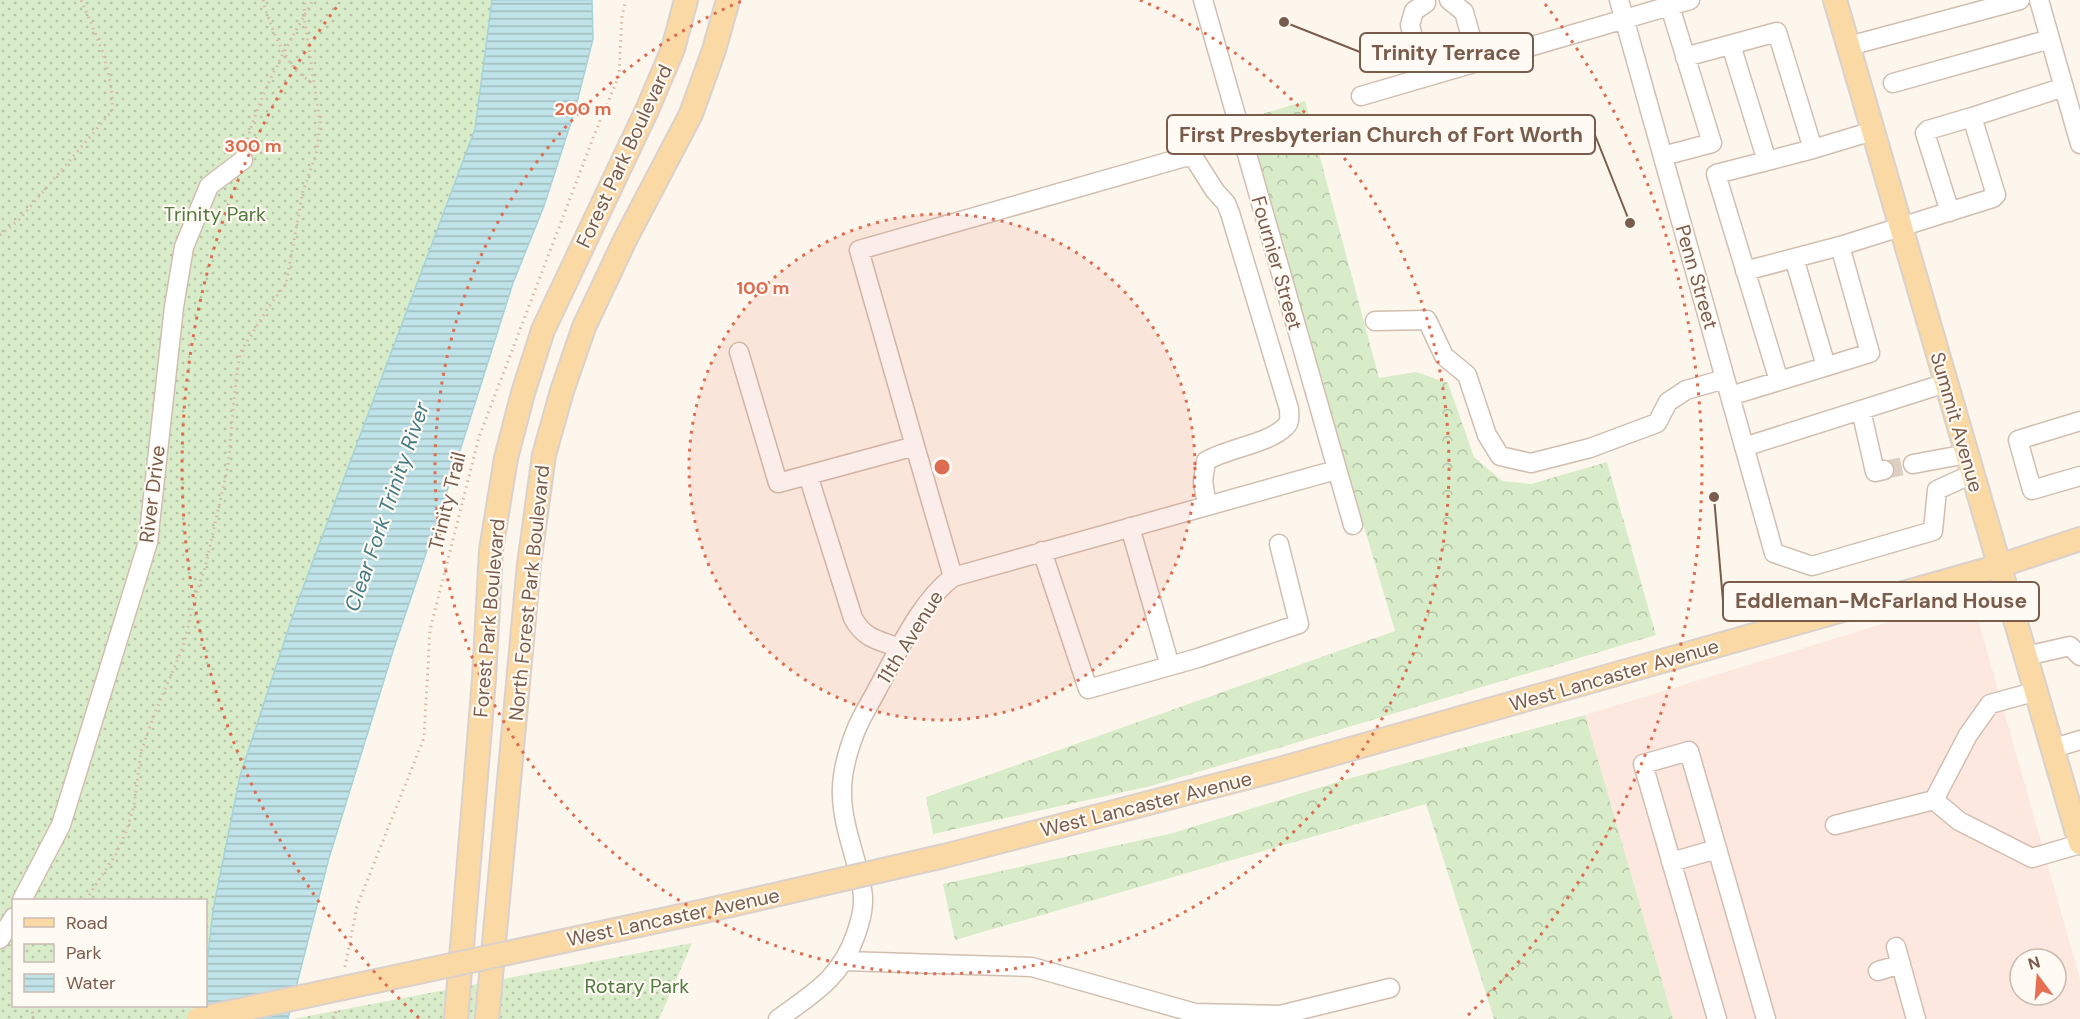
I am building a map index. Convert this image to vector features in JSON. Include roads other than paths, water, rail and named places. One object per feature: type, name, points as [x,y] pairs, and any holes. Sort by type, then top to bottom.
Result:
[{"type":"main road","name":"Forest Park Boulevard","points":[[456,1019],[484,680],[491,550],[506,458],[543,330],[651,100],[673,49],[686,0]]},
{"type":"main road","name":"North Forest Park Boulevard","points":[[488,1013],[529,564],[544,455],[562,391],[584,327],[625,240],[691,114],[714,50],[728,0]]},
{"type":"main road","name":"Summit Avenue","points":[[1835,0],[2080,844]]},
{"type":"main road","name":"West Lancaster Avenue","points":[[198,1019],[709,910],[944,856],[1276,770],[1999,566],[2080,539]]},
{"type":"street","name":"Fournier Street","points":[[1203,0],[1353,525]]},
{"type":"street","points":[[1449,0],[1464,12],[1478,62]]},
{"type":"street","name":"Penn Street","points":[[1619,0],[1774,553],[1812,566],[1933,531],[1937,490],[1970,464]]},
{"type":"street","points":[[1361,96],[1624,19],[1669,3],[1690,0]]},
{"type":"street","points":[[1849,46],[2020,0]]},
{"type":"street","points":[[2038,0],[2080,144]]},
{"type":"street","points":[[1423,78],[1410,25],[1414,11],[1426,3]]},
{"type":"street","points":[[1663,156],[1712,144],[1669,3]]},
{"type":"street","points":[[1685,57],[1777,32],[1813,148]]},
{"type":"street","points":[[1893,83],[2050,39]]},
{"type":"street","points":[[1731,45],[1767,161]]},
{"type":"street","points":[[1950,212],[1925,133],[1928,130],[2064,87]]},
{"type":"street","points":[[1746,271],[1901,228],[1993,198],[1996,195],[1972,117]]},
{"type":"street","points":[[1716,174],[1874,132]]},
{"type":"street","points":[[1706,145],[1779,381]]},
{"type":"street","points":[[952,577],[859,250],[1185,157],[1194,158],[1226,203],[1230,213],[1289,409],[1290,420],[1285,427],[1270,436],[1206,461],[1203,481],[1208,506]]},
{"type":"street","name":"River Drive","points":[[23,899],[61,825],[148,542],[174,307],[184,247],[209,186],[243,160]]},
{"type":"street","points":[[1375,321],[1427,320],[1444,356],[1467,375],[1487,435],[1500,456],[1531,463],[1590,448],[1658,423],[1668,402],[1686,390],[1728,388],[1779,381],[1870,353],[1840,246]]},
{"type":"street","points":[[1794,258],[1826,366]]},
{"type":"street","points":[[739,352],[778,483],[915,446]]},
{"type":"street","points":[[1744,447],[1946,383]]},
{"type":"street","points":[[1861,410],[1875,472],[1884,470]]},
{"type":"street","points":[[2080,421],[2018,440],[2032,490],[2080,476]]},
{"type":"street","points":[[1913,464],[1970,464]]},
{"type":"street","name":"11th Avenue","points":[[778,1019],[820,989],[845,961],[860,922],[864,906],[862,890],[844,815],[842,796],[848,754],[856,729],[899,648],[940,587],[952,577],[1336,470]]},
{"type":"street","points":[[808,475],[853,618],[866,636],[899,648]]},
{"type":"street","points":[[1130,527],[1170,666]]},
{"type":"street","points":[[1042,551],[1088,689],[1170,666],[1299,624],[1279,544]]},
{"type":"street","points":[[2026,656],[2070,646],[2080,656]]},
{"type":"street","points":[[1835,825],[1934,800],[1968,735],[1990,704],[2037,692]]},
{"type":"street","points":[[2054,748],[2080,740]]},
{"type":"street","points":[[1718,1019],[1643,764],[1689,751],[1766,1019]]},
{"type":"street","points":[[1934,800],[1959,821],[2032,858],[2080,844]]},
{"type":"street","points":[[1671,862],[1717,849]]},
{"type":"street","points":[[0,939],[12,920]]},
{"type":"street","points":[[1878,971],[1899,956],[1916,1019]]},
{"type":"street","points":[[845,961],[1032,967],[1195,1016],[1280,1015],[1390,988]]},
{"type":"water","name":"Clear Fork Trinity River","points":[[492,0],[592,0],[593,39],[575,110],[544,206],[513,283],[452,476],[394,648],[329,858],[288,1019],[200,1019],[201,1007],[207,1007],[207,963],[213,910],[240,776],[295,609],[475,129]]},
{"type":"tunnel","points":[[1884,470],[1913,464]]},
{"type":"place","name":"Trinity Terrace","points":[[1284,22]]},
{"type":"place","name":"First Presbyterian Church of Fort Worth","points":[[1630,223]]},
{"type":"place","name":"Eddleman-McFarland House","points":[[1714,497]]},
{"type":"park label","name":"Trinity Park","points":[[215,214]]},
{"type":"park label","name":"Rotary Park","points":[[637,986]]}]
